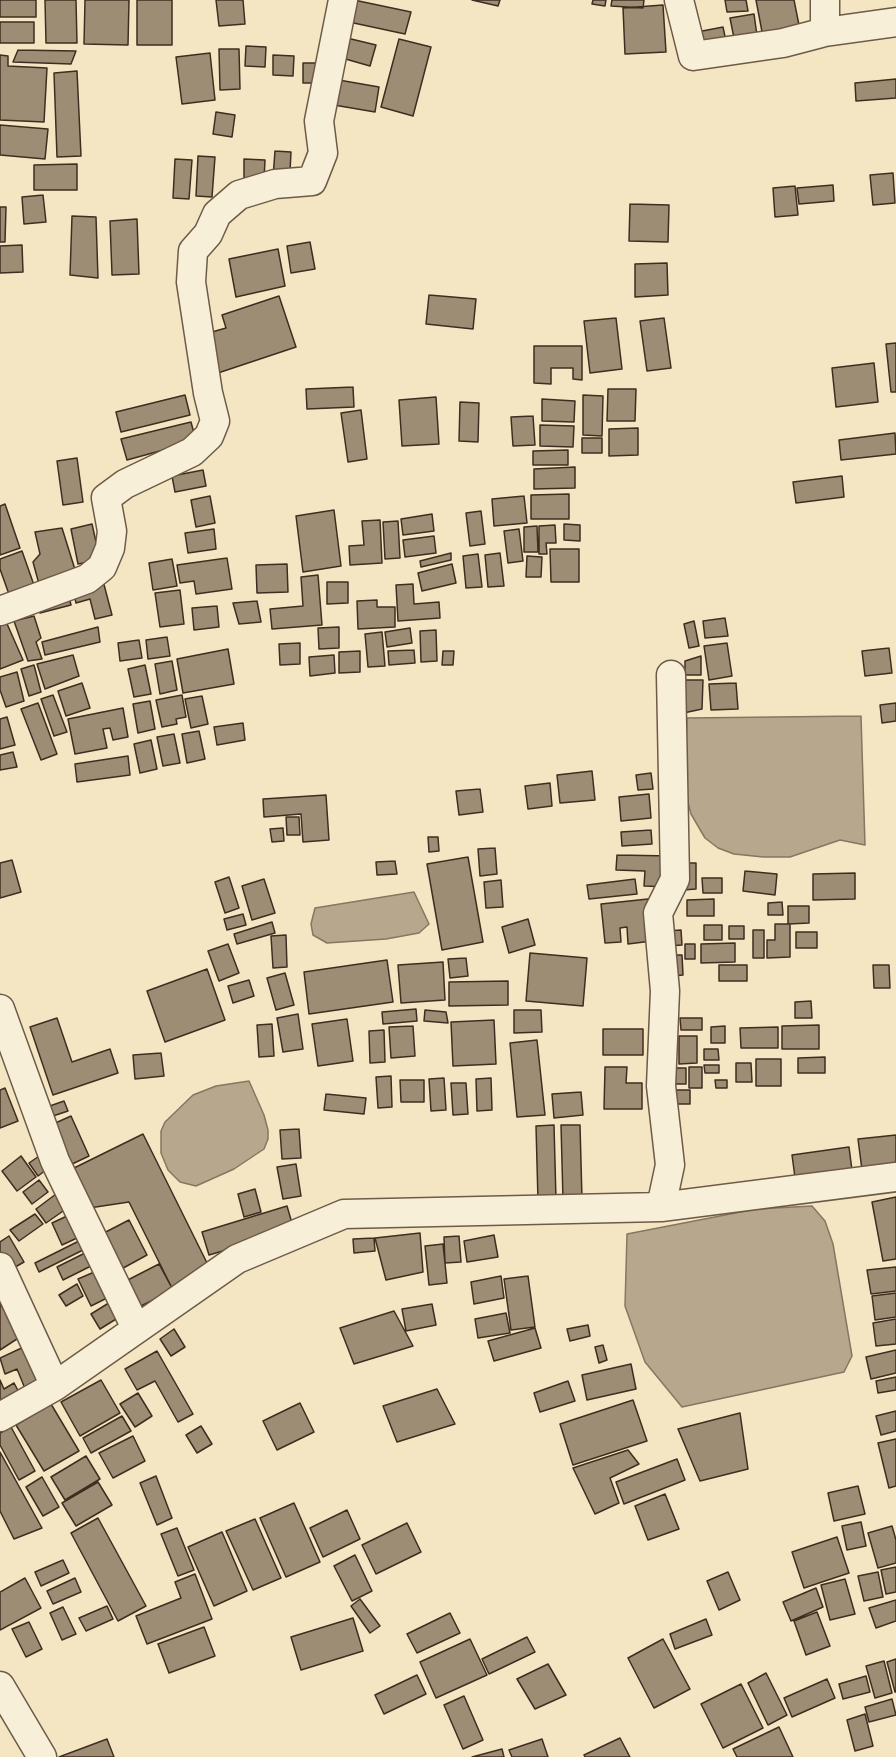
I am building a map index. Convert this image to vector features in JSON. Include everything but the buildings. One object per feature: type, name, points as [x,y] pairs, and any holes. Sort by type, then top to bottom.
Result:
[{"type":"street","points":[[0,611],[87,579],[102,567],[110,548],[112,531],[106,498],[125,484],[192,452],[209,436],[215,421],[208,393],[191,282],[193,251],[208,234],[217,214],[240,195],[274,184],[312,181],[322,153],[319,121],[343,0]]},
{"type":"street","points":[[679,0],[693,56],[783,43],[825,32],[896,22]]},
{"type":"street","points":[[825,0],[825,32]]},
{"type":"street","points":[[661,1207],[670,1166],[661,1086],[665,991],[658,912],[675,879],[671,675]]},
{"type":"street","points":[[0,1009],[55,1161],[136,1328]]},
{"type":"street","points":[[0,1417],[55,1386],[237,1259],[344,1214],[661,1207],[896,1177]]},
{"type":"street","points":[[0,1267],[55,1386]]},
{"type":"street","points":[[0,1686],[42,1757]]},
{"type":"shaded area","points":[[861,716],[865,845],[840,840],[790,857],[763,857],[734,854],[718,848],[705,838],[691,814],[684,788],[687,718]]},
{"type":"shaded area","points":[[414,892],[429,924],[419,933],[386,939],[327,943],[313,935],[311,924],[315,908]]},
{"type":"shaded area","points":[[249,1081],[268,1130],[268,1139],[264,1149],[234,1169],[196,1186],[180,1182],[168,1170],[161,1153],[161,1131],[165,1122],[193,1095],[216,1086]]},
{"type":"shaded area","points":[[812,1206],[825,1221],[833,1244],[852,1356],[844,1372],[682,1407],[645,1362],[625,1306],[627,1234],[756,1209]]}]
